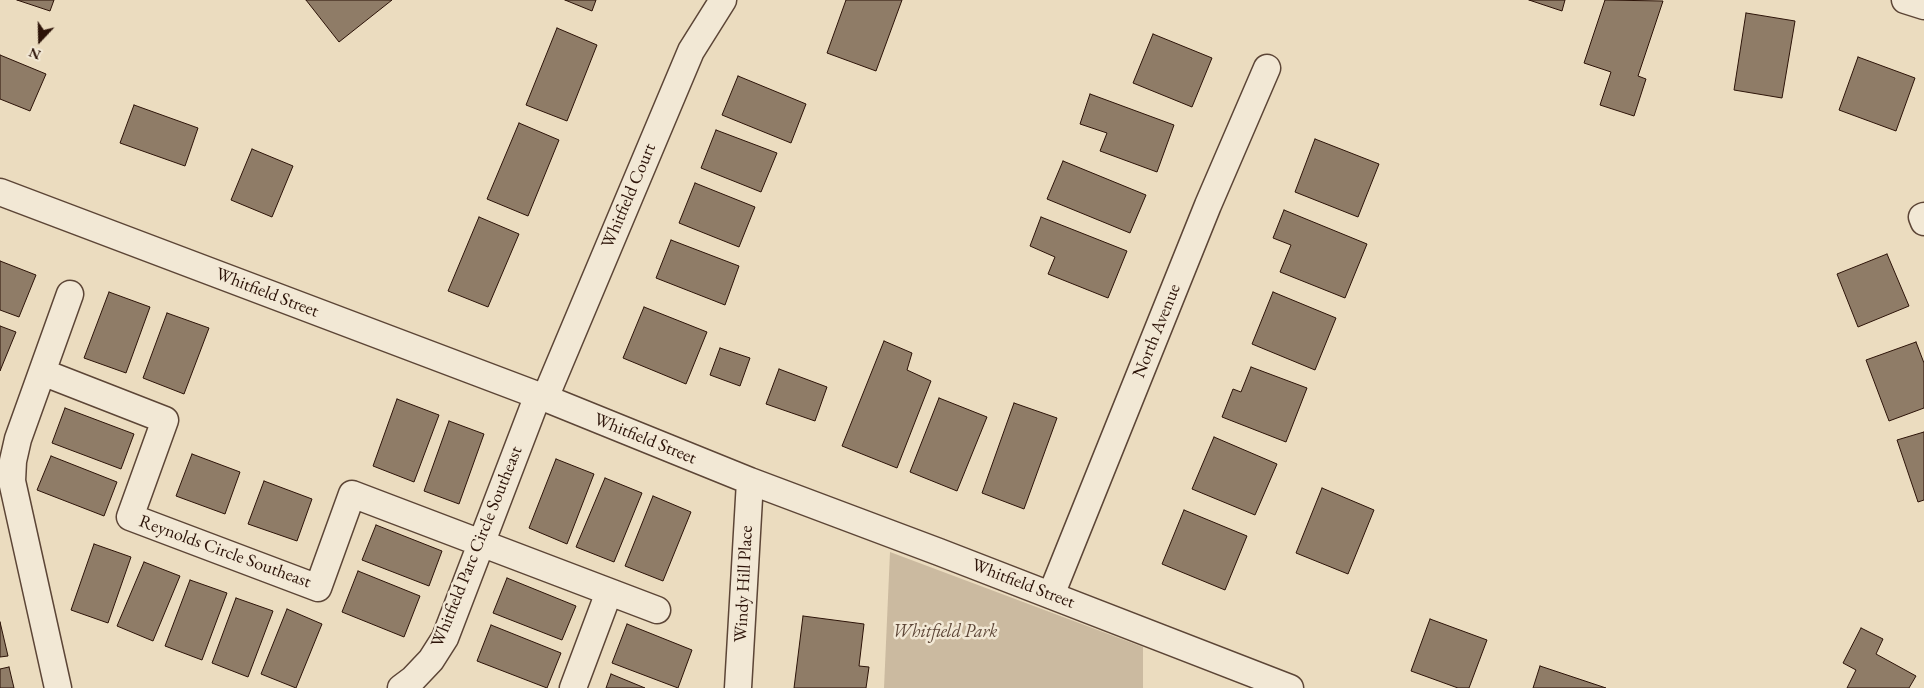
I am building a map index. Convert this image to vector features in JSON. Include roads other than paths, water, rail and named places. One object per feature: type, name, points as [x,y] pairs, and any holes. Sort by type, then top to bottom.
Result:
[{"type":"street","name":"Whitfield Court","points":[[542,397],[691,51],[723,0]]},
{"type":"street","points":[[1905,0],[1924,6]]},
{"type":"street","name":"North Avenue","points":[[1051,596],[1208,205],[1267,68]]},
{"type":"street","name":"Whitfield Street","points":[[0,192],[542,397],[750,481],[1150,632],[1290,688]]},
{"type":"street","points":[[1924,216],[1922,217],[1924,222]]},
{"type":"street","points":[[58,688],[6,460],[42,372],[70,294]]},
{"type":"street","name":"Reynolds Circle Southeast","points":[[42,372],[165,420],[130,517],[318,588],[352,494],[482,542]]},
{"type":"street","name":"Whitfield Parc Circle Southeast","points":[[401,688],[413,679],[431,660],[445,638],[482,542],[542,397]]},
{"type":"street","name":"Windy Hill Place","points":[[738,688],[750,481]]},
{"type":"street","points":[[482,542],[656,610]]},
{"type":"street","points":[[573,688],[609,592]]},
{"type":"park label","name":"Whitfield Park","points":[[945,632]]}]
